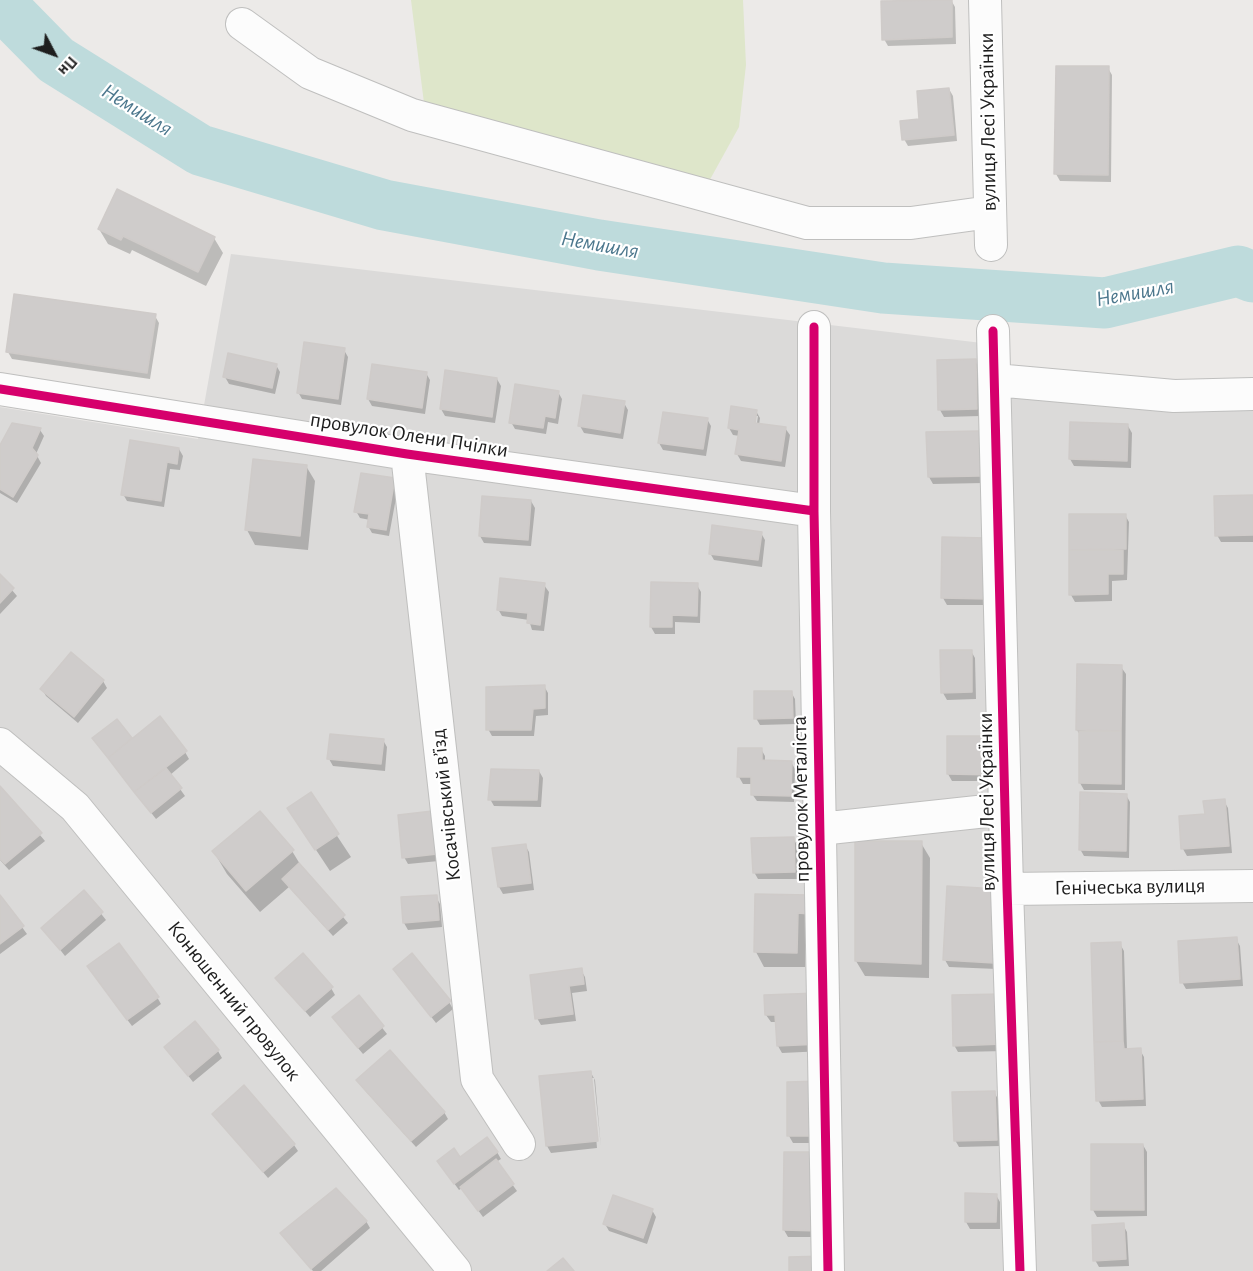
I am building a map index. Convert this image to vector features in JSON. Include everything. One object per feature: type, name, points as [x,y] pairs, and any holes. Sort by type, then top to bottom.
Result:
[{"type":"street","name":"вулиця Лесі Українки","points":[[985,0],[991,245]]},
{"type":"street","points":[[242,24],[310,73],[412,115],[807,223],[911,223],[990,212]]},
{"type":"street","name":"провулок Металіста","points":[[814,327],[814,511],[828,1271]]},
{"type":"street","name":"вулиця Лесі Українки","points":[[993,331],[1007,889],[1020,1271]]},
{"type":"street","points":[[994,380],[1174,396],[1253,394]]},
{"type":"street","name":"провулок Олени Пчілки","points":[[0,389],[407,454],[814,511]]},
{"type":"street","name":"Косачівський в’їзд","points":[[407,454],[477,1079],[519,1144]]},
{"type":"street","name":"Конюшенний провулок","points":[[0,744],[75,807],[455,1271]]},
{"type":"street","points":[[820,829],[1005,809]]},
{"type":"street","name":"Генічеська вулиця","points":[[1007,889],[1253,886]]},
{"type":"shaded area","points":[[231,254],[982,343],[984,383],[1253,405],[1253,1271],[0,1271],[0,407],[198,439]]},
{"type":"green space","points":[[411,0],[743,0],[746,65],[739,127],[702,194],[426,119]]},
{"type":"building","points":[[952,0],[952,37],[882,40],[881,1]]},
{"type":"building","points":[[1056,66],[1109,66],[1108,175],[1054,174]]},
{"type":"building","points":[[949,88],[954,135],[902,140],[900,121],[919,119],[917,91]]},
{"type":"building","points":[[117,189],[215,237],[198,272],[123,236],[121,240],[98,229]]},
{"type":"building","points":[[14,294],[156,314],[147,373],[6,352]]},
{"type":"building","points":[[304,342],[345,348],[338,399],[297,393]]},
{"type":"building","points":[[228,353],[277,364],[272,388],[223,377]]},
{"type":"building","points":[[976,359],[977,409],[938,410],[937,360]]},
{"type":"building","points":[[372,364],[427,372],[422,408],[367,399]]},
{"type":"building","points":[[445,370],[497,378],[492,417],[440,409]]},
{"type":"building","points":[[515,384],[559,391],[555,418],[545,416],[543,428],[509,423]]},
{"type":"building","points":[[583,395],[625,401],[620,433],[578,426]]},
{"type":"building","points":[[731,406],[757,410],[755,423],[786,427],[781,461],[735,454],[739,430],[728,428]]},
{"type":"building","points":[[663,412],[708,418],[703,449],[658,443]]},
{"type":"building","points":[[1070,422],[1128,424],[1127,461],[1069,459]]},
{"type":"building","points":[[12,423],[41,428],[32,448],[38,455],[13,497],[0,489],[0,445]]},
{"type":"building","points":[[979,431],[980,476],[928,477],[926,432]]},
{"type":"building","points":[[130,440],[179,448],[177,464],[167,462],[161,501],[121,495]]},
{"type":"building","points":[[253,459],[307,465],[300,536],[245,530]]},
{"type":"building","points":[[361,473],[395,478],[386,530],[367,527],[369,514],[354,512]]},
{"type":"building","points":[[1253,495],[1253,535],[1215,536],[1214,496]]},
{"type":"building","points":[[482,496],[531,500],[528,540],[479,536]]},
{"type":"building","points":[[1069,514],[1126,514],[1126,549],[1069,550]]},
{"type":"building","points":[[712,525],[762,532],[758,560],[709,554]]},
{"type":"building","points":[[942,537],[988,538],[987,599],[941,598]]},
{"type":"building","points":[[1069,550],[1123,550],[1123,574],[1108,574],[1108,594],[1069,595]]},
{"type":"building","points":[[0,574],[14,588],[0,603]]},
{"type":"building","points":[[500,578],[545,583],[540,625],[527,623],[528,613],[497,610]]},
{"type":"building","points":[[651,582],[698,583],[697,616],[672,615],[672,627],[650,627]]},
{"type":"building","points":[[940,650],[972,650],[972,692],[941,693]]},
{"type":"building","points":[[71,652],[104,680],[74,717],[40,689]]},
{"type":"building","points":[[1077,664],[1122,665],[1121,731],[1076,730]]},
{"type":"building","points":[[545,685],[545,708],[533,709],[531,730],[486,730],[486,687]]},
{"type":"building","points":[[754,691],[792,691],[793,718],[754,719]]},
{"type":"building","points":[[160,716],[187,751],[134,792],[108,758]]},
{"type":"building","points":[[117,719],[132,738],[108,758],[92,738]]},
{"type":"building","points":[[1079,731],[1121,731],[1121,784],[1079,783]]},
{"type":"building","points":[[330,734],[384,739],[381,764],[327,759]]},
{"type":"building","points":[[947,736],[995,736],[995,775],[947,774]]},
{"type":"building","points":[[738,748],[762,748],[762,760],[792,761],[791,796],[751,795],[751,777],[737,777]]},
{"type":"building","points":[[166,768],[182,788],[151,813],[134,792]]},
{"type":"building","points":[[491,769],[539,770],[537,800],[488,800]]},
{"type":"building","points":[[0,786],[42,833],[5,864],[0,859]]},
{"type":"building","points":[[311,792],[339,834],[315,850],[287,808]]},
{"type":"building","points":[[1080,792],[1127,794],[1126,851],[1079,850]]},
{"type":"building","points":[[1225,799],[1229,846],[1181,849],[1179,816],[1205,814],[1203,801]]},
{"type":"building","points":[[441,810],[446,853],[402,858],[398,815]]},
{"type":"building","points":[[260,811],[294,850],[246,891],[212,851]]},
{"type":"building","points":[[794,837],[795,872],[753,873],[751,838]]},
{"type":"building","points":[[855,841],[922,841],[921,964],[855,961]]},
{"type":"building","points":[[526,844],[531,883],[498,887],[492,848]]},
{"type":"building","points":[[299,863],[345,915],[328,930],[282,879]]},
{"type":"building","points":[[947,886],[998,889],[994,963],[943,960]]},
{"type":"building","points":[[84,890],[103,912],[60,950],[41,928]]},
{"type":"building","points":[[755,894],[809,895],[809,914],[798,913],[797,953],[754,952]]},
{"type":"building","points":[[0,895],[24,926],[0,944]]},
{"type":"building","points":[[437,895],[439,920],[403,923],[401,897]]},
{"type":"building","points":[[1237,937],[1240,979],[1180,983],[1178,941]]},
{"type":"building","points":[[1121,942],[1123,1041],[1094,1042],[1091,943]]},
{"type":"building","points":[[119,943],[159,997],[127,1020],[87,966]]},
{"type":"building","points":[[303,953],[333,987],[305,1011],[275,978]]},
{"type":"building","points":[[412,953],[451,1001],[431,1017],[393,969]]},
{"type":"building","points":[[582,968],[584,984],[569,986],[573,1014],[535,1019],[530,975]]},
{"type":"building","points":[[818,993],[821,1044],[777,1046],[775,1015],[765,1015],[764,995]]},
{"type":"building","points":[[1002,994],[1003,1044],[953,1046],[952,995]]},
{"type":"building","points":[[359,995],[384,1026],[358,1048],[332,1017]]},
{"type":"building","points":[[195,1021],[219,1050],[188,1076],[164,1047]]},
{"type":"building","points":[[1123,1041],[1124,1049],[1141,1048],[1143,1099],[1096,1101],[1094,1042]]},
{"type":"building","points":[[390,1050],[445,1112],[411,1141],[356,1080]]},
{"type":"building","points":[[591,1071],[598,1141],[546,1146],[539,1076]]},
{"type":"building","points":[[822,1081],[822,1136],[787,1136],[787,1082]]},
{"type":"building","points":[[244,1085],[295,1144],[263,1172],[212,1114]]},
{"type":"building","points":[[995,1091],[997,1140],[954,1141],[952,1092]]},
{"type":"building","points":[[487,1137],[498,1152],[454,1184],[437,1161],[454,1148],[460,1157]]},
{"type":"building","points":[[1091,1144],[1143,1144],[1144,1210],[1091,1210]]},
{"type":"building","points":[[784,1152],[820,1152],[819,1231],[783,1230]]},
{"type":"building","points":[[496,1159],[514,1184],[478,1211],[460,1187]]},
{"type":"building","points":[[336,1188],[367,1221],[311,1269],[280,1233]]},
{"type":"building","points":[[965,1193],[997,1194],[996,1222],[965,1222]]},
{"type":"building","points":[[613,1195],[653,1209],[643,1238],[603,1224]]},
{"type":"building","points":[[1124,1223],[1126,1259],[1093,1261],[1092,1225]]},
{"type":"building","points":[[825,1256],[825,1271],[789,1271],[789,1257]]},
{"type":"building","points":[[563,1258],[574,1271],[547,1271]]},
{"type":"waterway","name":"Немишля","points":[[0,3],[56,60],[200,150],[384,205],[599,245],[883,288],[1105,303],[1238,271],[1253,277]]},
{"type":"cycle path","points":[[814,327],[814,511],[828,1271]]},
{"type":"cycle path","points":[[993,331],[1007,889],[1020,1271]]},
{"type":"cycle path","points":[[0,389],[407,454],[814,511]]}]
